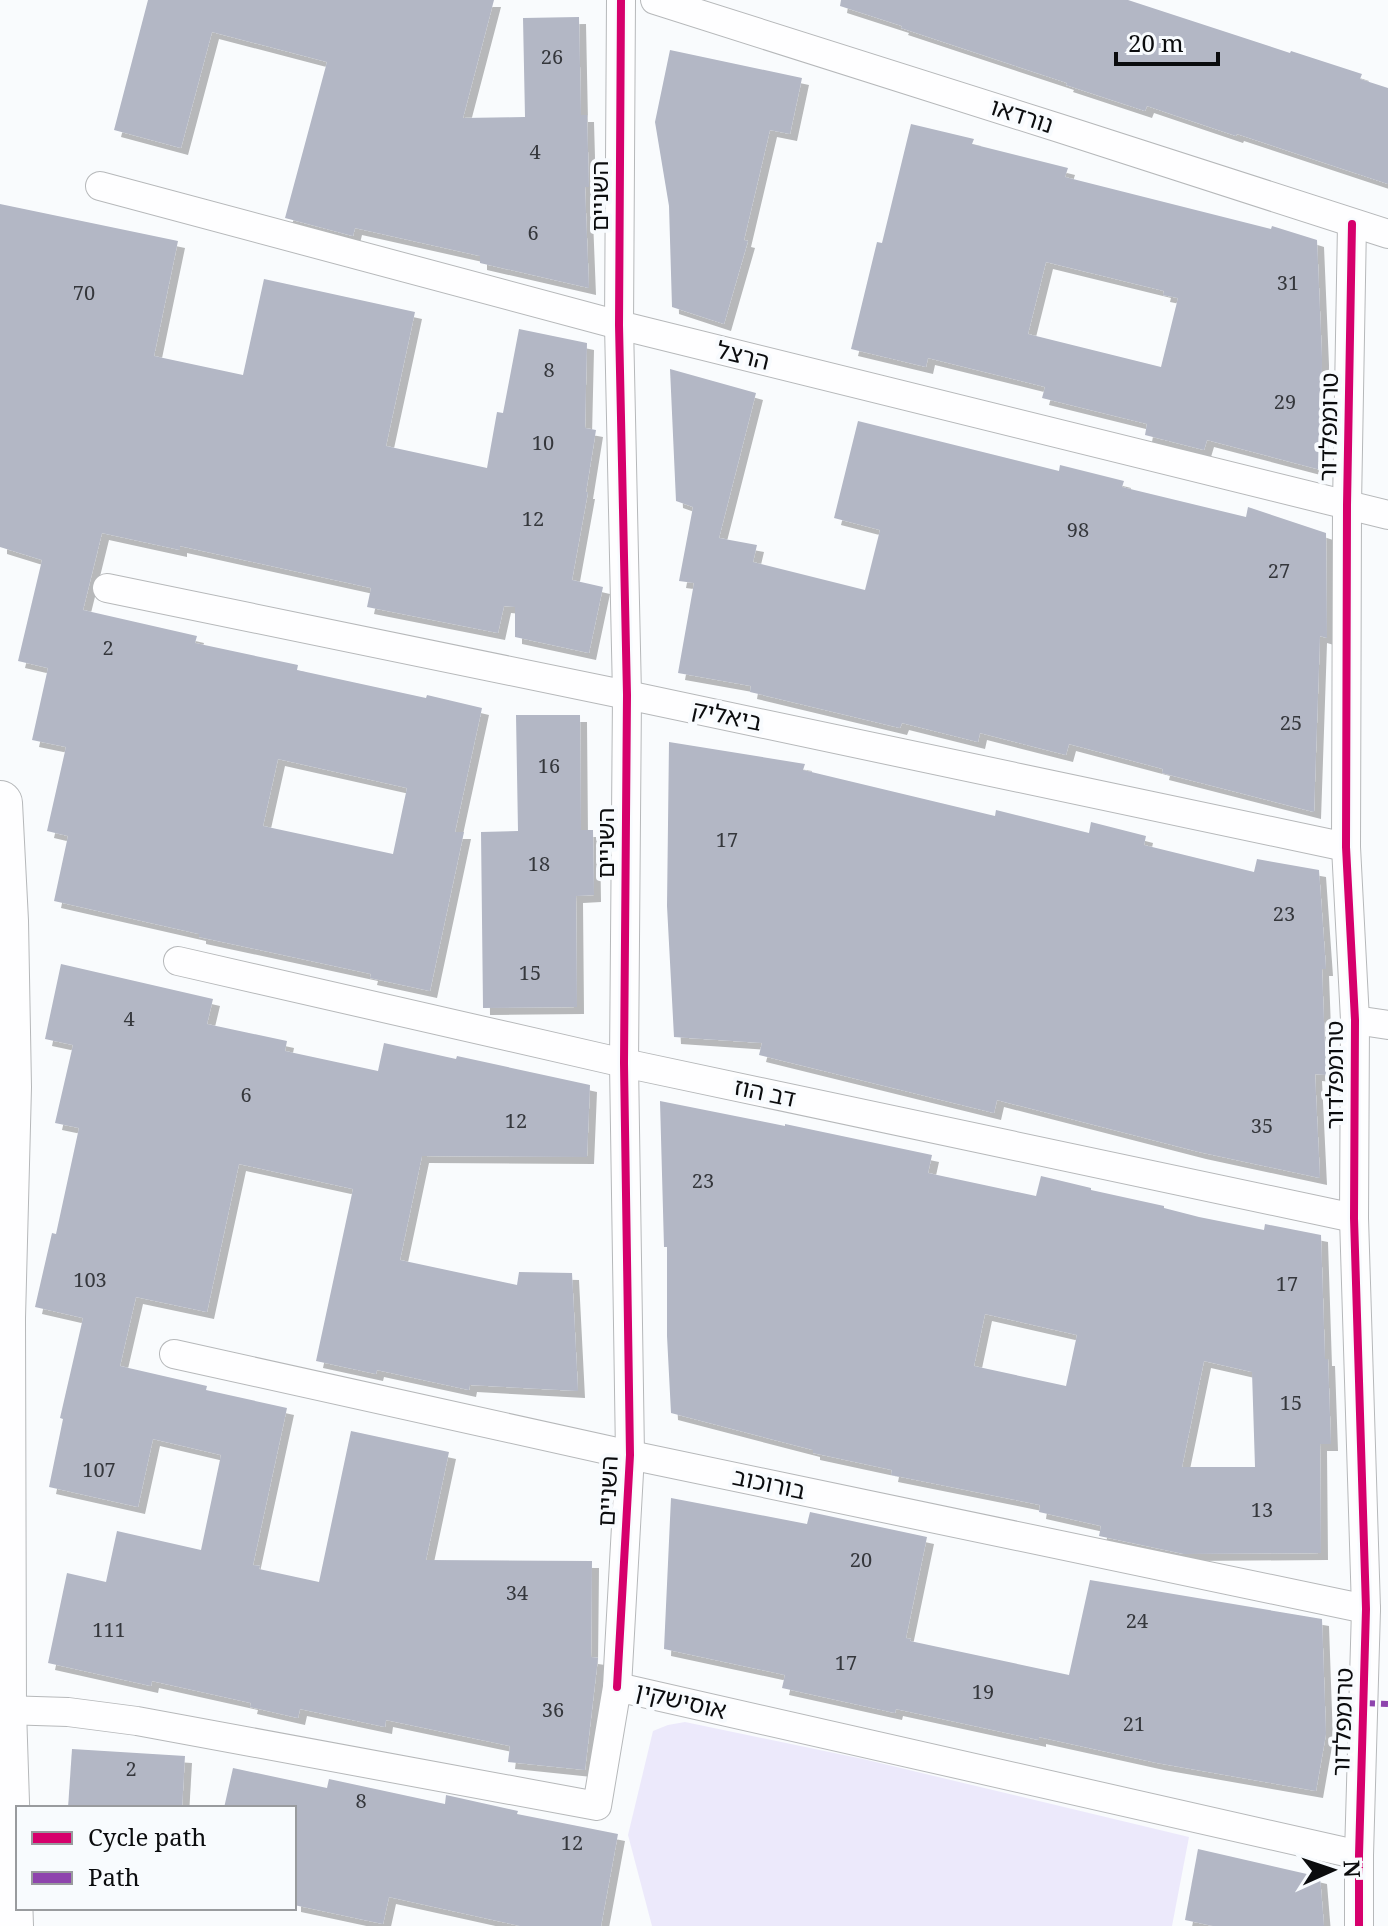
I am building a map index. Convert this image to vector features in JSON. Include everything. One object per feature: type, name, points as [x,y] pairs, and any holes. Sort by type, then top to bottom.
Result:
[{"type":"main road","points":[[0,803],[9,1087],[3,1318],[2,1709],[11,1926]]},
{"type":"street","name":"השניים","points":[[617,1687],[630,1455],[624,1063],[627,695],[619,325],[621,0]]},
{"type":"street","name":"נורדאו","points":[[655,0],[1388,234]]},
{"type":"street","name":"הרצל","points":[[100,186],[619,325],[1388,515]]},
{"type":"street","name":"טרומפלדור","points":[[1352,224],[1346,847],[1355,1020],[1354,1218],[1366,1609],[1376,1703],[1359,1855],[1359,1926]]},
{"type":"street","name":"ביאליק","points":[[107,588],[1346,847]]},
{"type":"street","name":"דב הוז","points":[[178,961],[624,1063],[1354,1218]]},
{"type":"street","points":[[1355,1020],[1388,1025]]},
{"type":"street","name":"בורוכוב","points":[[174,1354],[630,1455],[1366,1609]]},
{"type":"street","name":"אוסישקין","points":[[2,1709],[126,1719],[597,1806],[617,1687],[1359,1855]]},
{"type":"shaded area","points":[[685,1722],[863,1759],[1189,1837],[1172,1926],[652,1926],[628,1835],[653,1731]]},
{"type":"building","points":[[148,0],[494,0],[463,118],[525,117],[523,18],[579,17],[581,115],[587,115],[589,187],[585,187],[589,288],[480,263],[480,256],[355,228],[353,236],[285,218],[327,62],[212,32],[181,148],[114,130]]},
{"type":"building","points":[[841,0],[1128,0],[1362,74],[1360,79],[1388,88],[1388,184],[1147,106],[1145,111],[1066,85],[840,6]]},
{"type":"building","points":[[670,50],[802,78],[790,134],[770,130],[744,240],[748,241],[724,324],[672,307],[669,206],[655,122]]},
{"type":"building","points":[[911,124],[974,139],[972,144],[1068,168],[1065,177],[1271,229],[1272,226],[1317,240],[1322,358],[1321,470],[1207,440],[1204,450],[1145,435],[1147,424],[1042,398],[1045,387],[928,358],[926,367],[851,349],[877,242],[882,243]],"holes":[[[1046,262],[1164,291],[1163,295],[1178,298],[1161,367],[1028,334]]]},
{"type":"building","points":[[0,204],[178,241],[154,356],[243,375],[264,279],[415,312],[386,446],[487,468],[497,412],[503,413],[519,329],[587,343],[585,428],[596,430],[572,580],[603,587],[589,653],[515,637],[515,607],[504,606],[498,633],[367,607],[371,588],[180,546],[180,550],[102,533],[83,610],[197,636],[195,643],[298,665],[297,670],[482,708],[455,832],[464,832],[430,991],[370,978],[371,974],[199,937],[199,934],[54,901],[68,836],[47,831],[66,747],[32,740],[48,668],[18,661],[42,560],[0,547]],"holes":[[[278,759],[407,788],[393,854],[263,826]]]},
{"type":"building","points":[[670,369],[756,393],[719,538],[757,545],[753,562],[865,590],[880,530],[834,518],[858,421],[1059,471],[1060,465],[1124,481],[1122,487],[1246,517],[1248,507],[1326,533],[1327,638],[1320,636],[1314,812],[1162,773],[1163,769],[1069,744],[1066,755],[980,733],[978,742],[902,723],[900,728],[750,692],[751,686],[678,673],[694,583],[679,581],[693,507],[676,501]]},
{"type":"building","points":[[516,715],[580,715],[581,830],[593,830],[594,895],[576,896],[577,1007],[483,1008],[481,832],[518,831]]},
{"type":"building","points":[[669,742],[805,764],[803,770],[995,816],[996,810],[1089,833],[1091,822],[1146,836],[1144,845],[1254,872],[1257,859],[1319,870],[1326,969],[1322,969],[1326,1075],[1315,1074],[1320,1178],[1199,1152],[997,1100],[994,1113],[759,1055],[762,1043],[674,1037],[667,906]]},
{"type":"building","points":[[61,964],[213,999],[207,1024],[287,1041],[285,1051],[378,1071],[384,1043],[590,1085],[587,1157],[422,1156],[400,1260],[517,1285],[519,1272],[572,1273],[578,1391],[470,1385],[469,1390],[377,1370],[376,1374],[316,1361],[353,1189],[239,1164],[207,1312],[136,1297],[120,1366],[287,1408],[253,1565],[260,1566],[259,1569],[319,1582],[351,1431],[449,1452],[426,1560],[592,1561],[591,1657],[598,1658],[585,1770],[508,1762],[510,1746],[386,1720],[385,1727],[300,1709],[298,1718],[250,1707],[251,1703],[152,1681],[151,1686],[48,1663],[67,1573],[106,1582],[117,1531],[201,1550],[221,1455],[153,1439],[138,1507],[49,1487],[63,1419],[60,1418],[83,1318],[35,1307],[52,1233],[56,1234],[79,1128],[55,1123],[73,1045],[45,1039]]},
{"type":"building","points":[[660,1101],[932,1155],[928,1173],[1036,1196],[1041,1176],[1199,1217],[1264,1230],[1265,1224],[1321,1235],[1331,1444],[1320,1444],[1321,1553],[1184,1554],[1099,1536],[1101,1526],[1039,1512],[1040,1505],[891,1475],[892,1470],[813,1453],[813,1450],[671,1413],[667,1247],[664,1247]],"holes":[[[985,1314],[1077,1335],[1066,1386],[974,1366]],[[1204,1361],[1252,1372],[1255,1467],[1182,1467]]]},
{"type":"building","points":[[671,1498],[807,1524],[810,1512],[927,1537],[906,1638],[1069,1675],[1090,1580],[1322,1619],[1326,1734],[1316,1791],[1157,1763],[1039,1737],[1039,1740],[896,1709],[895,1713],[782,1688],[785,1675],[664,1649]]},
{"type":"building","points":[[72,1749],[185,1756],[182,1806],[68,1806]]},
{"type":"building","points":[[233,1768],[327,1788],[329,1779],[445,1804],[446,1795],[518,1811],[517,1814],[618,1834],[601,1926],[520,1926],[389,1897],[383,1924],[296,1905],[296,1806],[224,1806]]},
{"type":"building","points":[[1198,1849],[1320,1877],[1324,1926],[1213,1926],[1185,1920]]},
{"type":"marked path","points":[[1363,1703],[1388,1704]]},
{"type":"cycle path","points":[[617,1687],[630,1455],[624,1063],[627,695],[619,325],[621,0]]},
{"type":"cycle path","points":[[1352,224],[1346,847],[1355,1020],[1354,1218],[1366,1609],[1359,1926]]}]
